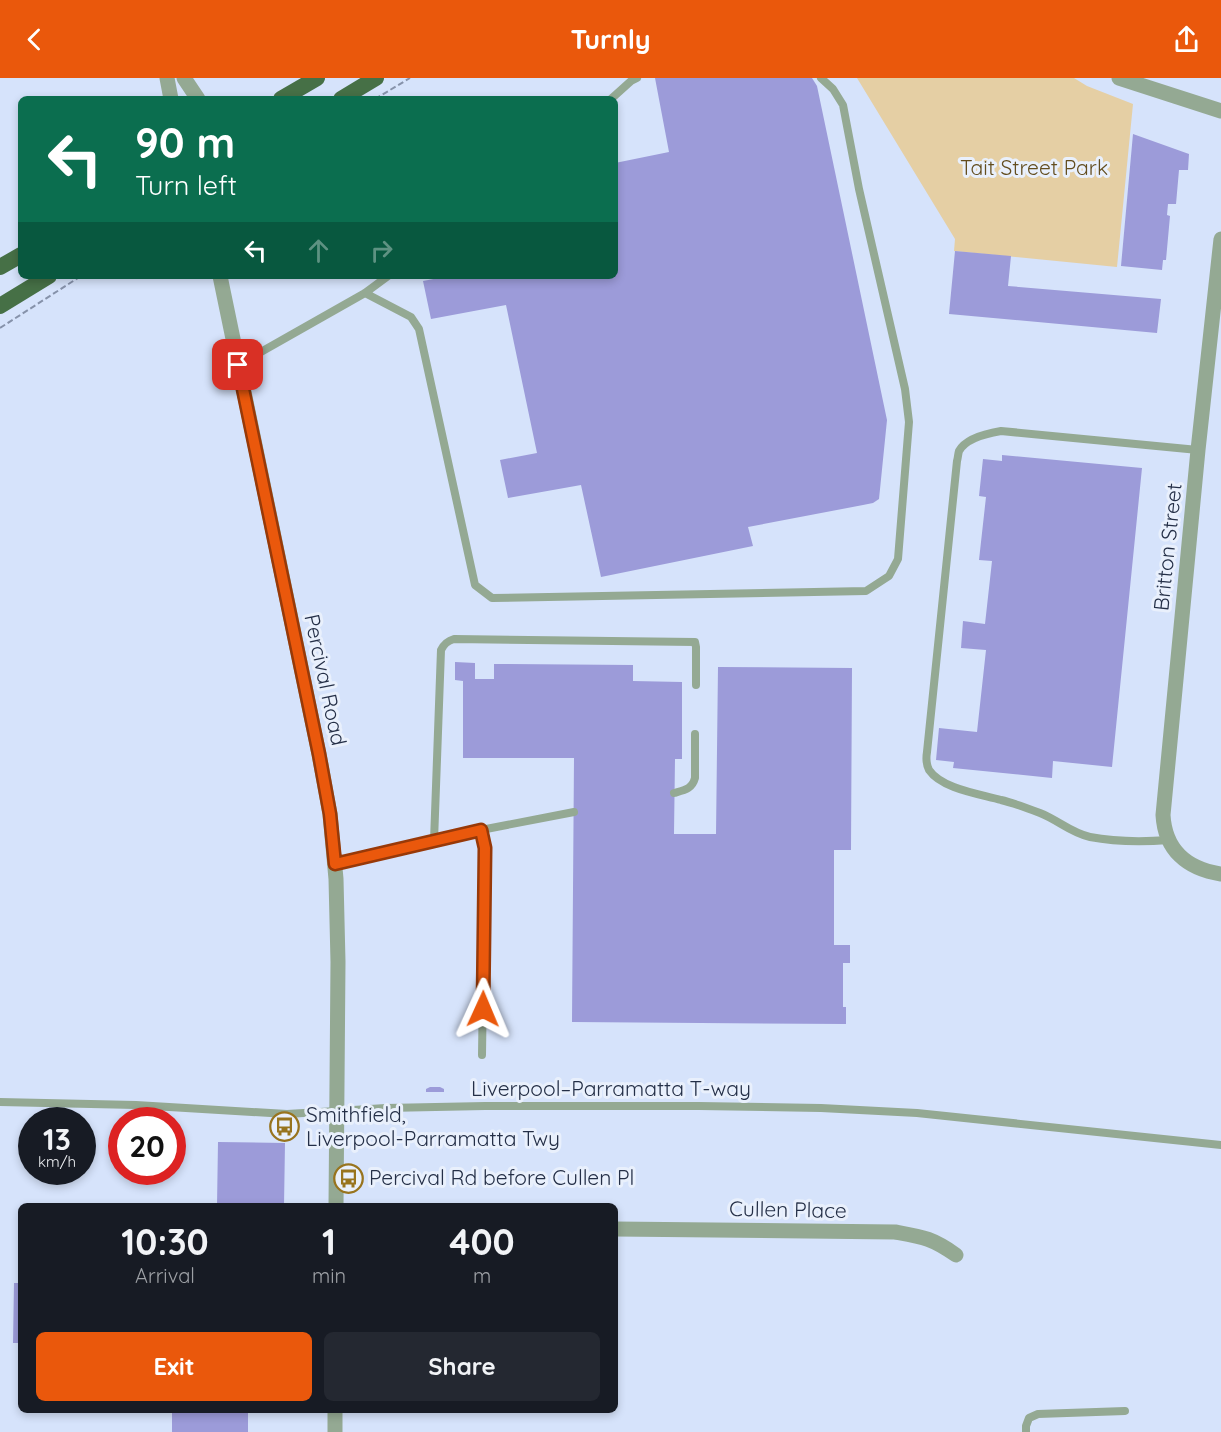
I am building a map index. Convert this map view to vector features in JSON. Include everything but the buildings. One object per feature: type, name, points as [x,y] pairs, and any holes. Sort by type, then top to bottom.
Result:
[{"type":"highway","points":[[286,96],[317,78]]},
{"type":"highway","points":[[346,96],[376,78]]},
{"type":"highway","points":[[0,267],[18,257]]},
{"type":"highway","points":[[0,306],[44,279]]},
{"type":"street","points":[[167,78],[170,96]]},
{"type":"street","points":[[184,78],[187,96]]},
{"type":"street","points":[[184,78],[196,96]]},
{"type":"street","points":[[1119,78],[1221,111]]},
{"type":"street","name":"Britton Street","points":[[1221,239],[1163,814],[1164,828],[1176,857],[1206,872],[1221,874]]},
{"type":"street","name":"Percival Road","points":[[221,279],[330,814],[335,864],[338,962],[336,1203]]},
{"type":"street","name":"Cullen Place","points":[[618,1229],[895,1232],[921,1236],[937,1242],[956,1255]]},
{"type":"street","points":[[335,1413],[335,1432]]},
{"type":"lane","points":[[614,96],[637,78]]},
{"type":"lane","points":[[365,293],[411,317],[419,329],[475,585],[492,598],[866,591],[889,576],[898,558],[909,422],[905,389],[859,189],[843,105],[833,89],[821,78]]},
{"type":"lane","points":[[238,365],[365,293],[384,279]]},
{"type":"lane","points":[[1169,840],[1129,842],[1078,833],[1043,814],[959,789],[942,781],[930,771],[926,760],[960,450],[978,437],[1001,431],[1198,450]]},
{"type":"lane","points":[[434,841],[441,650],[448,640],[695,642],[696,685]]},
{"type":"lane","points":[[674,792],[687,790],[694,784],[696,734]]},
{"type":"lane","points":[[335,864],[481,830],[574,812]]},
{"type":"lane","points":[[481,830],[485,848],[482,1055]]},
{"type":"lane","name":"Liverpool–Parramatta T-way","points":[[0,1102],[136,1105],[287,1114],[386,1108],[485,1106],[820,1108],[917,1113],[1221,1145]]},
{"type":"lane","points":[[1026,1432],[1029,1418],[1038,1414],[1125,1411]]},
{"type":"path","points":[[380,96],[410,78]]},
{"type":"path","points":[[0,328],[76,279]]},
{"type":"green space","name":"Tait Street Park","points":[[857,78],[1074,78],[1087,86],[1133,104],[1117,267],[954,251],[955,239]]},
{"type":"place","name":"Smithfield, Liverpool-Parramatta Twy","points":[[285,1127]]},
{"type":"place","name":"Percival Rd before Cullen Pl","points":[[348,1178]]},
{"type":"route","points":[[238,365],[319,754],[330,814],[335,864],[481,830],[485,848],[483,1009]]}]
